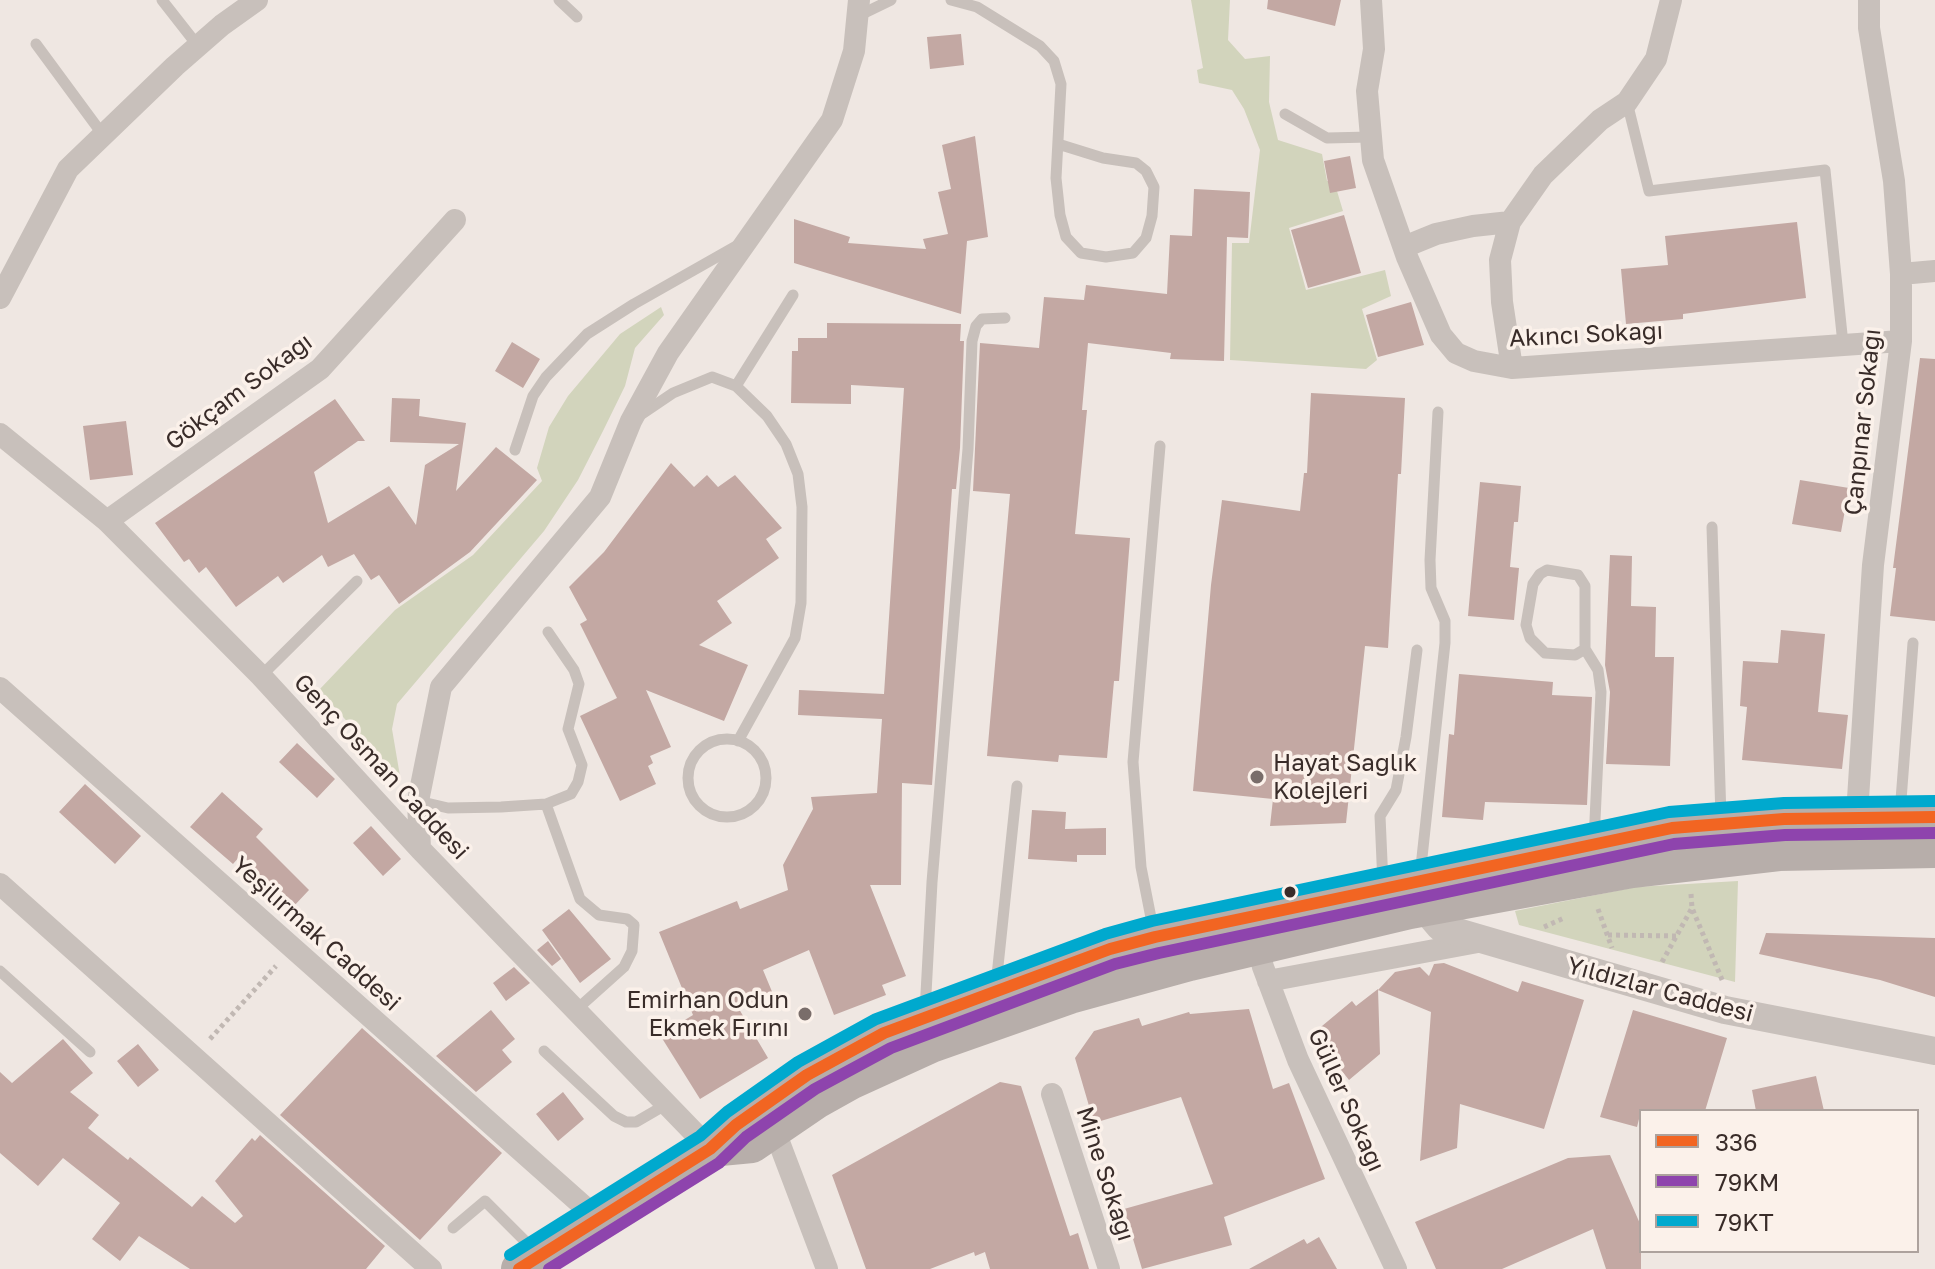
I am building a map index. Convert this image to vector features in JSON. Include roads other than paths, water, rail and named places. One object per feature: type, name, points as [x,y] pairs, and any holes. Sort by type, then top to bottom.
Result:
[{"type":"main road","points":[[1590,860],[1705,860],[1855,834],[1918,818]]},
{"type":"main road","points":[[710,1149],[752,1145],[852,1081],[931,1045],[1070,996],[1260,948],[1422,895],[1590,860],[1672,828],[1721,823],[1855,834],[1935,850]]},
{"type":"main road","points":[[529,1262],[710,1149],[736,1125],[807,1075],[884,1033],[924,1016],[1110,949],[1155,937],[1260,948],[1383,889],[1422,895]]},
{"type":"street","points":[[0,298],[9,258],[68,169],[198,46],[257,0]]},
{"type":"street","name":"Akıncı Sokağı","points":[[1371,0],[1374,49],[1367,91],[1373,160],[1404,247],[1441,335],[1456,353],[1474,361],[1512,368],[1901,341]]},
{"type":"street","points":[[1512,368],[1502,302],[1500,260],[1510,222],[1543,175],[1600,120],[1627,102],[1656,59],[1671,0]]},
{"type":"street","name":"Çanpınar Sokağı","points":[[1855,834],[1873,565],[1901,341],[1901,274],[1894,181],[1869,28],[1869,0]]},
{"type":"street","points":[[420,849],[418,801],[441,687],[600,497],[631,421],[668,353],[832,120],[854,51],[858,8]]},
{"type":"street","name":"Gökçam Sokağı","points":[[107,521],[320,369],[455,220]]},
{"type":"street","points":[[1404,247],[1436,234],[1510,222]]},
{"type":"street","points":[[1901,274],[1935,271]]},
{"type":"street","name":"Genç Osman Caddesi","points":[[0,434],[107,521],[261,676],[420,849],[710,1149]]},
{"type":"street","name":"Yeşilırmak Caddesi","points":[[0,688],[598,1219]]},
{"type":"street","points":[[0,884],[431,1269]]},
{"type":"street","name":"Yıldızlar Caddesi","points":[[1422,895],[1440,927],[1736,1012],[1935,1051]]},
{"type":"street","points":[[1260,948],[1485,940]]},
{"type":"street","name":"Güller Sokağı","points":[[1260,948],[1298,1060],[1396,1269]]},
{"type":"street","name":"Mine Sokağı","points":[[1052,1094],[1109,1269]]},
{"type":"street","points":[[774,1129],[827,1269]]},
{"type":"lane","points":[[162,0],[198,46]]},
{"type":"lane","points":[[559,0],[577,17]]},
{"type":"lane","points":[[858,8],[891,0]]},
{"type":"lane","points":[[951,0],[977,7],[1040,46],[1054,61],[1061,84],[1056,178],[1066,237],[1081,253],[1106,257],[1133,253],[1146,238],[1152,216],[1154,187],[1146,171],[1136,163],[1103,158],[1058,144]]},
{"type":"lane","points":[[36,44],[103,135]]},
{"type":"lane","points":[[1627,102],[1649,191],[1825,170],[1843,344]]},
{"type":"lane","points":[[1285,114],[1327,138],[1370,137]]},
{"type":"lane","points":[[515,450],[533,396],[546,377],[587,334],[751,238]]},
{"type":"lane","points":[[736,386],[793,295]]},
{"type":"lane","points":[[924,1016],[968,449],[972,341],[976,326],[982,319],[1005,318]]},
{"type":"lane","points":[[631,421],[694,382],[712,377],[736,386],[767,416],[786,444],[798,474],[802,507],[801,603],[795,638],[738,741]]},
{"type":"lane","points":[[1422,895],[1445,643],[1445,621],[1431,588],[1430,560],[1438,412]]},
{"type":"lane","points":[[1155,937],[1141,867],[1133,762],[1160,446]]},
{"type":"lane","points":[[1705,860],[1721,823],[1712,527]]},
{"type":"lane","points":[[1585,649],[1575,655],[1545,653],[1530,638],[1526,625],[1533,584],[1547,570],[1578,575],[1585,586],[1585,649],[1598,670],[1601,692],[1590,860]]},
{"type":"lane","points":[[261,676],[357,581]]},
{"type":"lane","points":[[418,801],[448,808],[546,804],[571,794],[582,765],[568,729],[579,684],[574,670],[548,632]]},
{"type":"lane","points":[[1913,643],[1918,818]]},
{"type":"lane","points":[[1383,889],[1380,816],[1396,790],[1417,650]]},
{"type":"lane","points":[[738,741],[758,755],[766,778],[764,790],[749,810],[726,817],[714,815],[702,809],[694,799],[688,774],[692,761],[711,742],[738,741]]},
{"type":"lane","points":[[996,989],[1017,786]]},
{"type":"lane","points":[[546,804],[580,899],[599,915],[627,919],[634,925],[632,951],[624,967],[576,1010]]},
{"type":"lane","points":[[0,971],[90,1052]]},
{"type":"lane","points":[[544,1051],[614,1116],[626,1122],[636,1122],[668,1103]]},
{"type":"lane","points":[[453,1228],[485,1201],[529,1262]]},
{"type":"place","name":"Hayat Sağlık Kolejleri","points":[[1257,777]]},
{"type":"place","name":"Emirhan Odun Ekmek Fırını","points":[[805,1014]]}]
